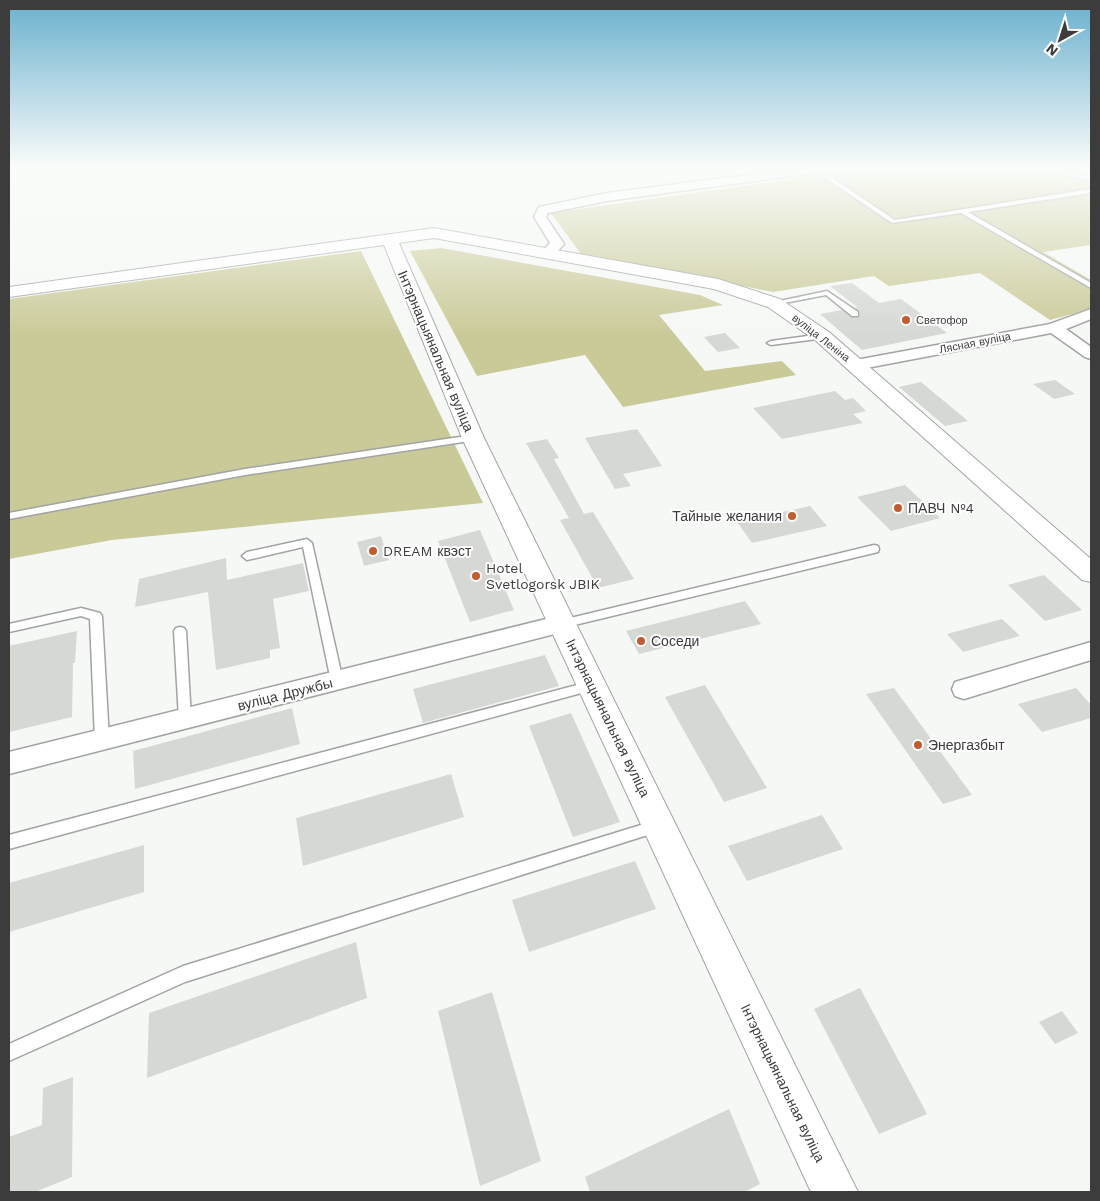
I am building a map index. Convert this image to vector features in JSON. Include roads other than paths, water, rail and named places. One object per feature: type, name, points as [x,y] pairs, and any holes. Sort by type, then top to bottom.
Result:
[{"type":"street","points":[[544,224],[557,244],[548,253]]},
{"type":"street","name":"вуліца Леніна","points":[[9,292],[434,233],[718,284],[774,303],[822,336],[1091,573]]},
{"type":"street","name":"Інтэрнацыянальная вуліца","points":[[390,240],[473,438],[835,1192]]},
{"type":"street","name":"Лясная вуліца","points":[[856,365],[1054,328],[1091,314]]},
{"type":"street","points":[[1054,328],[1091,354]]},
{"type":"street","name":"вуліца Дружбы","points":[[9,763],[562,624]]},
{"type":"street","points":[[964,689],[1091,651]]},
{"type":"lane","points":[[984,224],[1091,286]]},
{"type":"lane","points":[[774,303],[827,293],[855,314]]},
{"type":"lane","points":[[770,343],[822,336]]},
{"type":"lane","points":[[9,516],[246,472],[473,438]]},
{"type":"lane","points":[[247,556],[307,543],[337,680]]},
{"type":"lane","points":[[562,624],[874,549]]},
{"type":"lane","points":[[9,628],[81,612],[96,616],[102,740]]},
{"type":"lane","points":[[180,631],[185,719]]},
{"type":"lane","points":[[9,842],[593,686]]},
{"type":"lane","points":[[9,1053],[183,974],[659,826]]},
{"type":"place","name":"Светофор","points":[[906,320]]},
{"type":"place","name":"ПАВЧ №4","points":[[898,508]]},
{"type":"place","name":"Тайные желания","points":[[792,516]]},
{"type":"place","name":"DREAM квэст","points":[[373,551]]},
{"type":"place","name":"Hotel Svetlogorsk JBIK","points":[[476,576]]},
{"type":"place","name":"Соседи","points":[[641,641]]},
{"type":"place","name":"Энергазбыт","points":[[918,745]]}]
